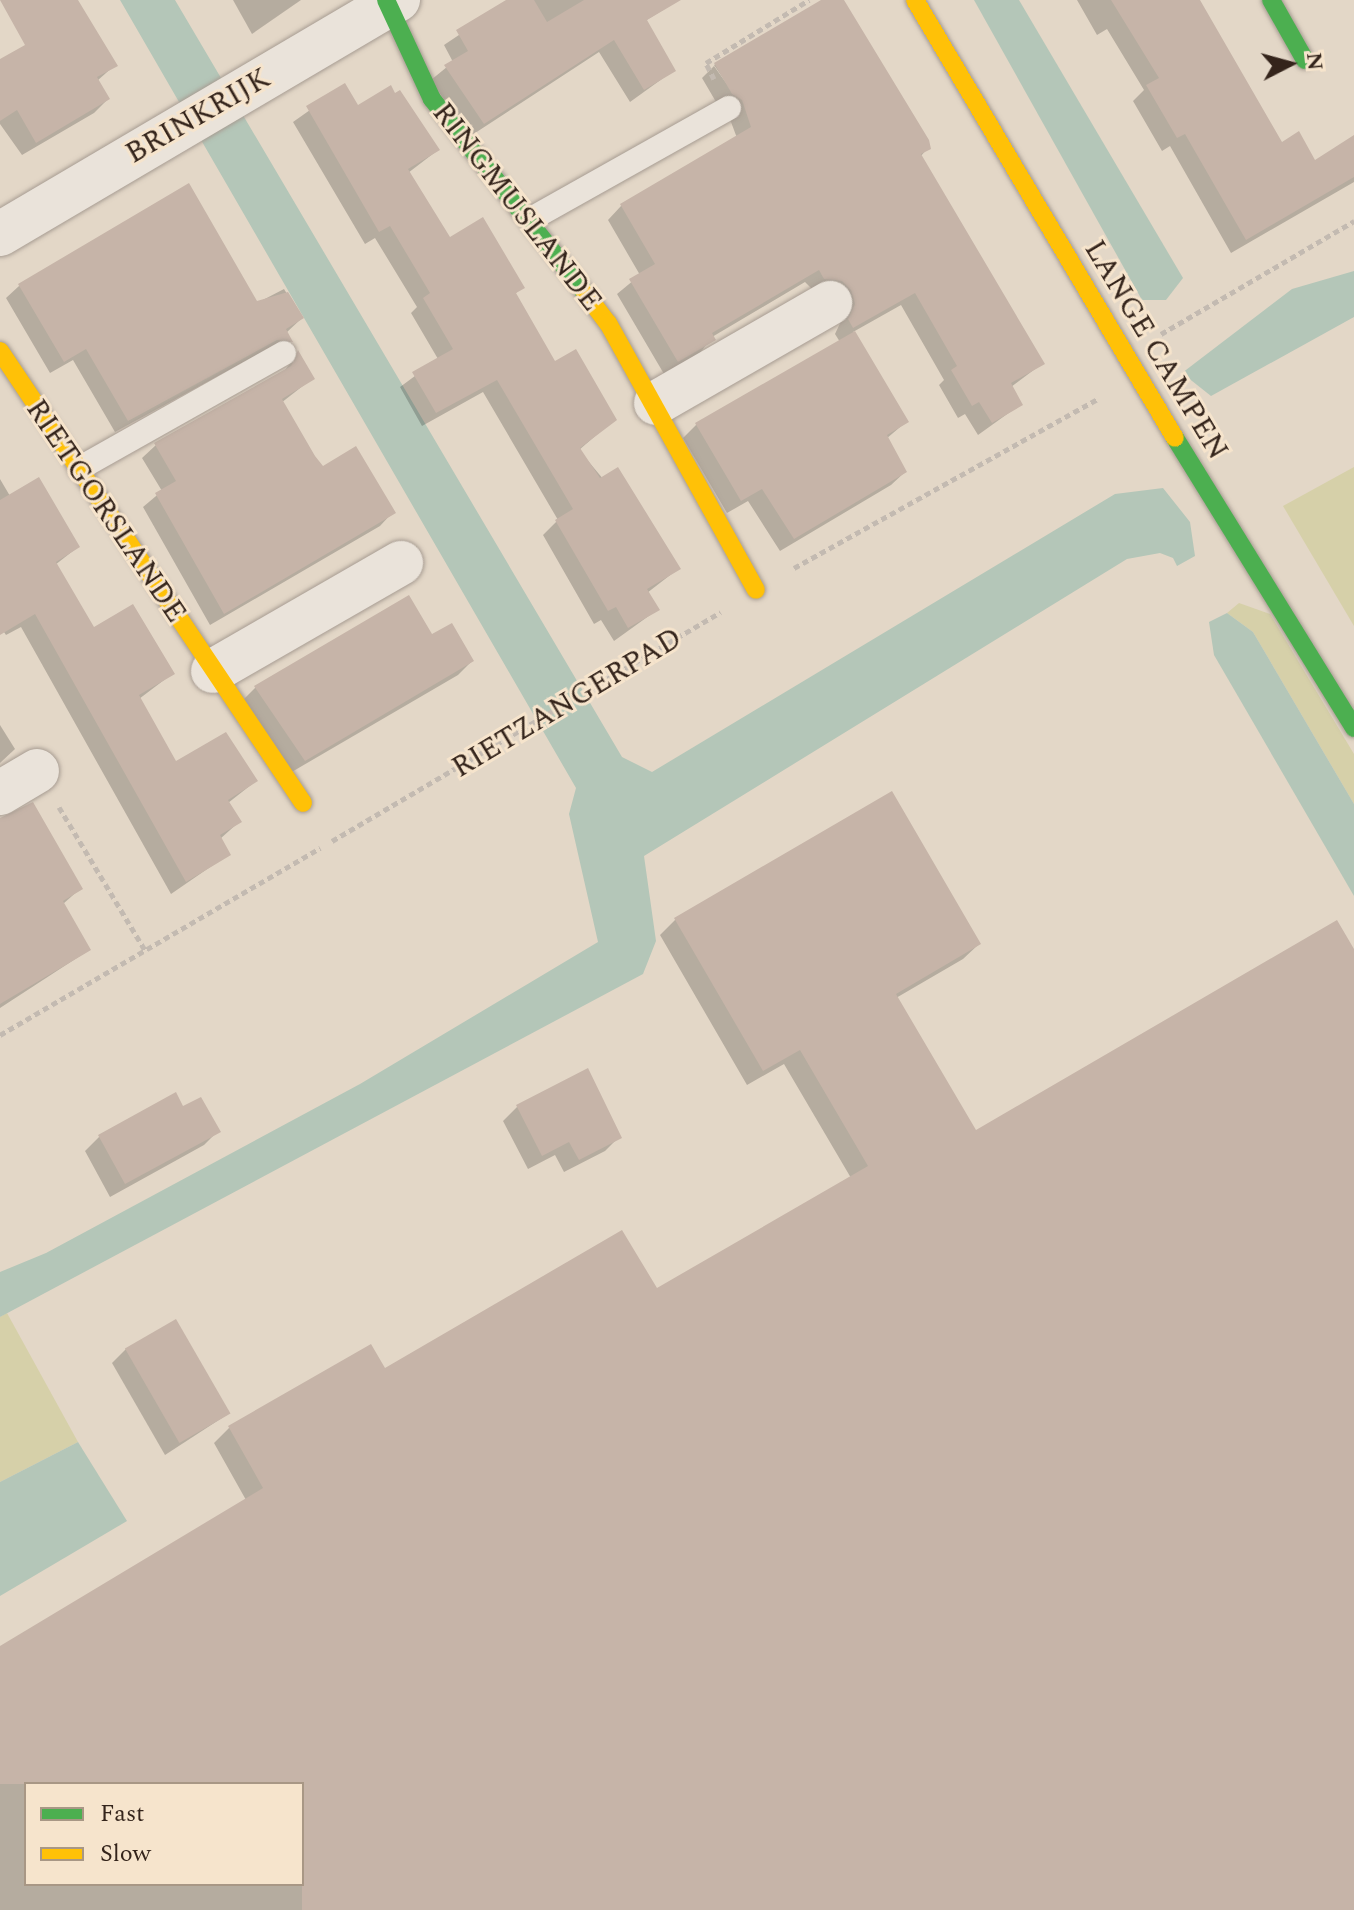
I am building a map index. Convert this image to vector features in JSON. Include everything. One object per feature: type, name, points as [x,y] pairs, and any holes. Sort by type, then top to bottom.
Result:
[{"type":"street","name":"LANGE CAMPEN","points":[[915,0],[1124,355],[1354,728]]},
{"type":"street","points":[[1271,0],[1305,60]]},
{"type":"street","name":"BRINKRIJK","points":[[0,234],[159,136],[270,75],[390,2]]},
{"type":"street","name":"RINGMUSLANDE","points":[[390,2],[432,99],[474,158],[531,219],[608,323],[656,403],[756,590]]},
{"type":"street","points":[[656,403],[830,303]]},
{"type":"street","name":"RIETGORSLANDE","points":[[0,351],[303,803]]},
{"type":"street","points":[[213,671],[401,563]]},
{"type":"street","points":[[0,793],[37,771]]},
{"type":"lane","points":[[531,219],[729,108]]},
{"type":"lane","points":[[80,468],[284,353]]},
{"type":"path","points":[[729,108],[706,63],[809,0]]},
{"type":"path","points":[[1124,355],[1354,221]]},
{"type":"path","name":"RIETZANGERPAD","points":[[0,1035],[945,480],[1138,377]]},
{"type":"path","points":[[37,771],[145,950]]},
{"type":"shaded area","points":[[120,0],[175,0],[622,757],[652,772],[1115,494],[1163,488],[1190,522],[1195,556],[1177,566],[1173,558],[1160,553],[1127,559],[644,856],[656,941],[643,974],[0,1317],[0,1272],[46,1253],[360,1084],[598,942],[569,814],[576,788]]},
{"type":"shaded area","points":[[974,0],[1019,0],[1183,278],[1166,300],[1142,300]]},
{"type":"shaded area","points":[[1354,271],[1354,317],[1211,396],[1182,373],[1292,289]]},
{"type":"shaded area","points":[[1354,467],[1354,626],[1283,506]]},
{"type":"shaded area","points":[[1239,603],[1270,614],[1354,754],[1354,804],[1253,632],[1227,613]]},
{"type":"shaded area","points":[[1227,613],[1253,632],[1354,804],[1354,896],[1214,655],[1209,622]]},
{"type":"shaded area","points":[[7,1313],[78,1442],[0,1482],[0,1317]]},
{"type":"shaded area","points":[[78,1442],[127,1521],[0,1596],[0,1482]]},
{"type":"building","points":[[0,0],[78,0],[118,66],[97,77],[110,99],[36,143],[17,110],[0,121],[0,59],[25,45]]},
{"type":"building","points":[[506,0],[534,0],[547,22],[584,0],[681,0],[647,20],[676,71],[644,90],[614,40],[484,124],[444,65],[468,51],[456,30]]},
{"type":"building","points":[[821,0],[844,0],[929,140],[931,149],[921,154],[1045,364],[1011,383],[1023,405],[992,423],[979,402],[972,406],[951,370],[957,366],[915,293],[853,328],[848,319],[855,304],[851,290],[842,281],[824,279],[819,270],[712,333],[716,340],[678,362],[629,279],[655,264],[620,204],[751,127],[742,100],[732,94],[714,63]]},
{"type":"building","points":[[1111,0],[1200,0],[1282,142],[1299,131],[1315,160],[1354,135],[1354,177],[1246,240],[1185,134],[1177,138],[1146,85],[1159,78]]},
{"type":"building","points":[[345,83],[358,105],[391,85],[395,93],[400,90],[440,150],[408,169],[450,237],[483,217],[525,288],[516,293],[555,361],[576,349],[617,420],[580,448],[600,478],[618,467],[681,569],[647,589],[660,610],[628,628],[616,607],[608,611],[555,520],[573,509],[497,380],[436,413],[412,372],[453,349],[423,298],[430,293],[390,226],[379,232],[306,106]]},
{"type":"building","points":[[189,183],[257,301],[288,292],[304,318],[286,329],[293,342],[277,340],[128,421],[86,349],[64,362],[18,284]]},
{"type":"building","points":[[855,331],[909,422],[887,435],[907,472],[794,539],[762,489],[741,501],[695,423]]},
{"type":"building","points":[[298,350],[315,379],[282,399],[315,456],[323,466],[356,446],[396,513],[224,614],[155,493],[176,481],[154,443],[291,366]]},
{"type":"building","points":[[39,477],[80,547],[56,562],[94,627],[133,604],[175,674],[139,695],[176,761],[226,732],[258,781],[228,800],[242,822],[220,835],[231,855],[186,882],[35,614],[0,635],[0,500]]},
{"type":"building","points":[[409,595],[432,634],[452,623],[474,661],[305,761],[254,686]]},
{"type":"building","points":[[892,791],[981,944],[896,994],[976,1130],[1337,920],[1354,949],[1354,1910],[302,1910],[304,1782],[0,1784],[0,1646],[263,1488],[228,1426],[371,1344],[385,1368],[622,1230],[657,1288],[868,1166],[800,1050],[763,1071],[674,918]]},
{"type":"building","points":[[33,802],[83,889],[63,901],[91,950],[0,1004],[0,818]]},
{"type":"building","points":[[588,1068],[622,1138],[579,1160],[569,1142],[542,1156],[516,1105]]},
{"type":"building","points":[[176,1092],[183,1106],[201,1097],[221,1132],[125,1184],[98,1135]]},
{"type":"building","points":[[176,1319],[230,1413],[179,1443],[125,1348]]},
{"type":"traffic: fast","points":[[386,0],[432,99],[585,293]]},
{"type":"traffic: fast","points":[[1271,0],[1305,60]]},
{"type":"traffic: fast","points":[[1175,438],[1354,728]]},
{"type":"traffic: slow","points":[[915,0],[1175,438]]},
{"type":"traffic: slow","points":[[585,293],[608,323],[756,590]]},
{"type":"traffic: slow","points":[[0,351],[303,803]]}]
